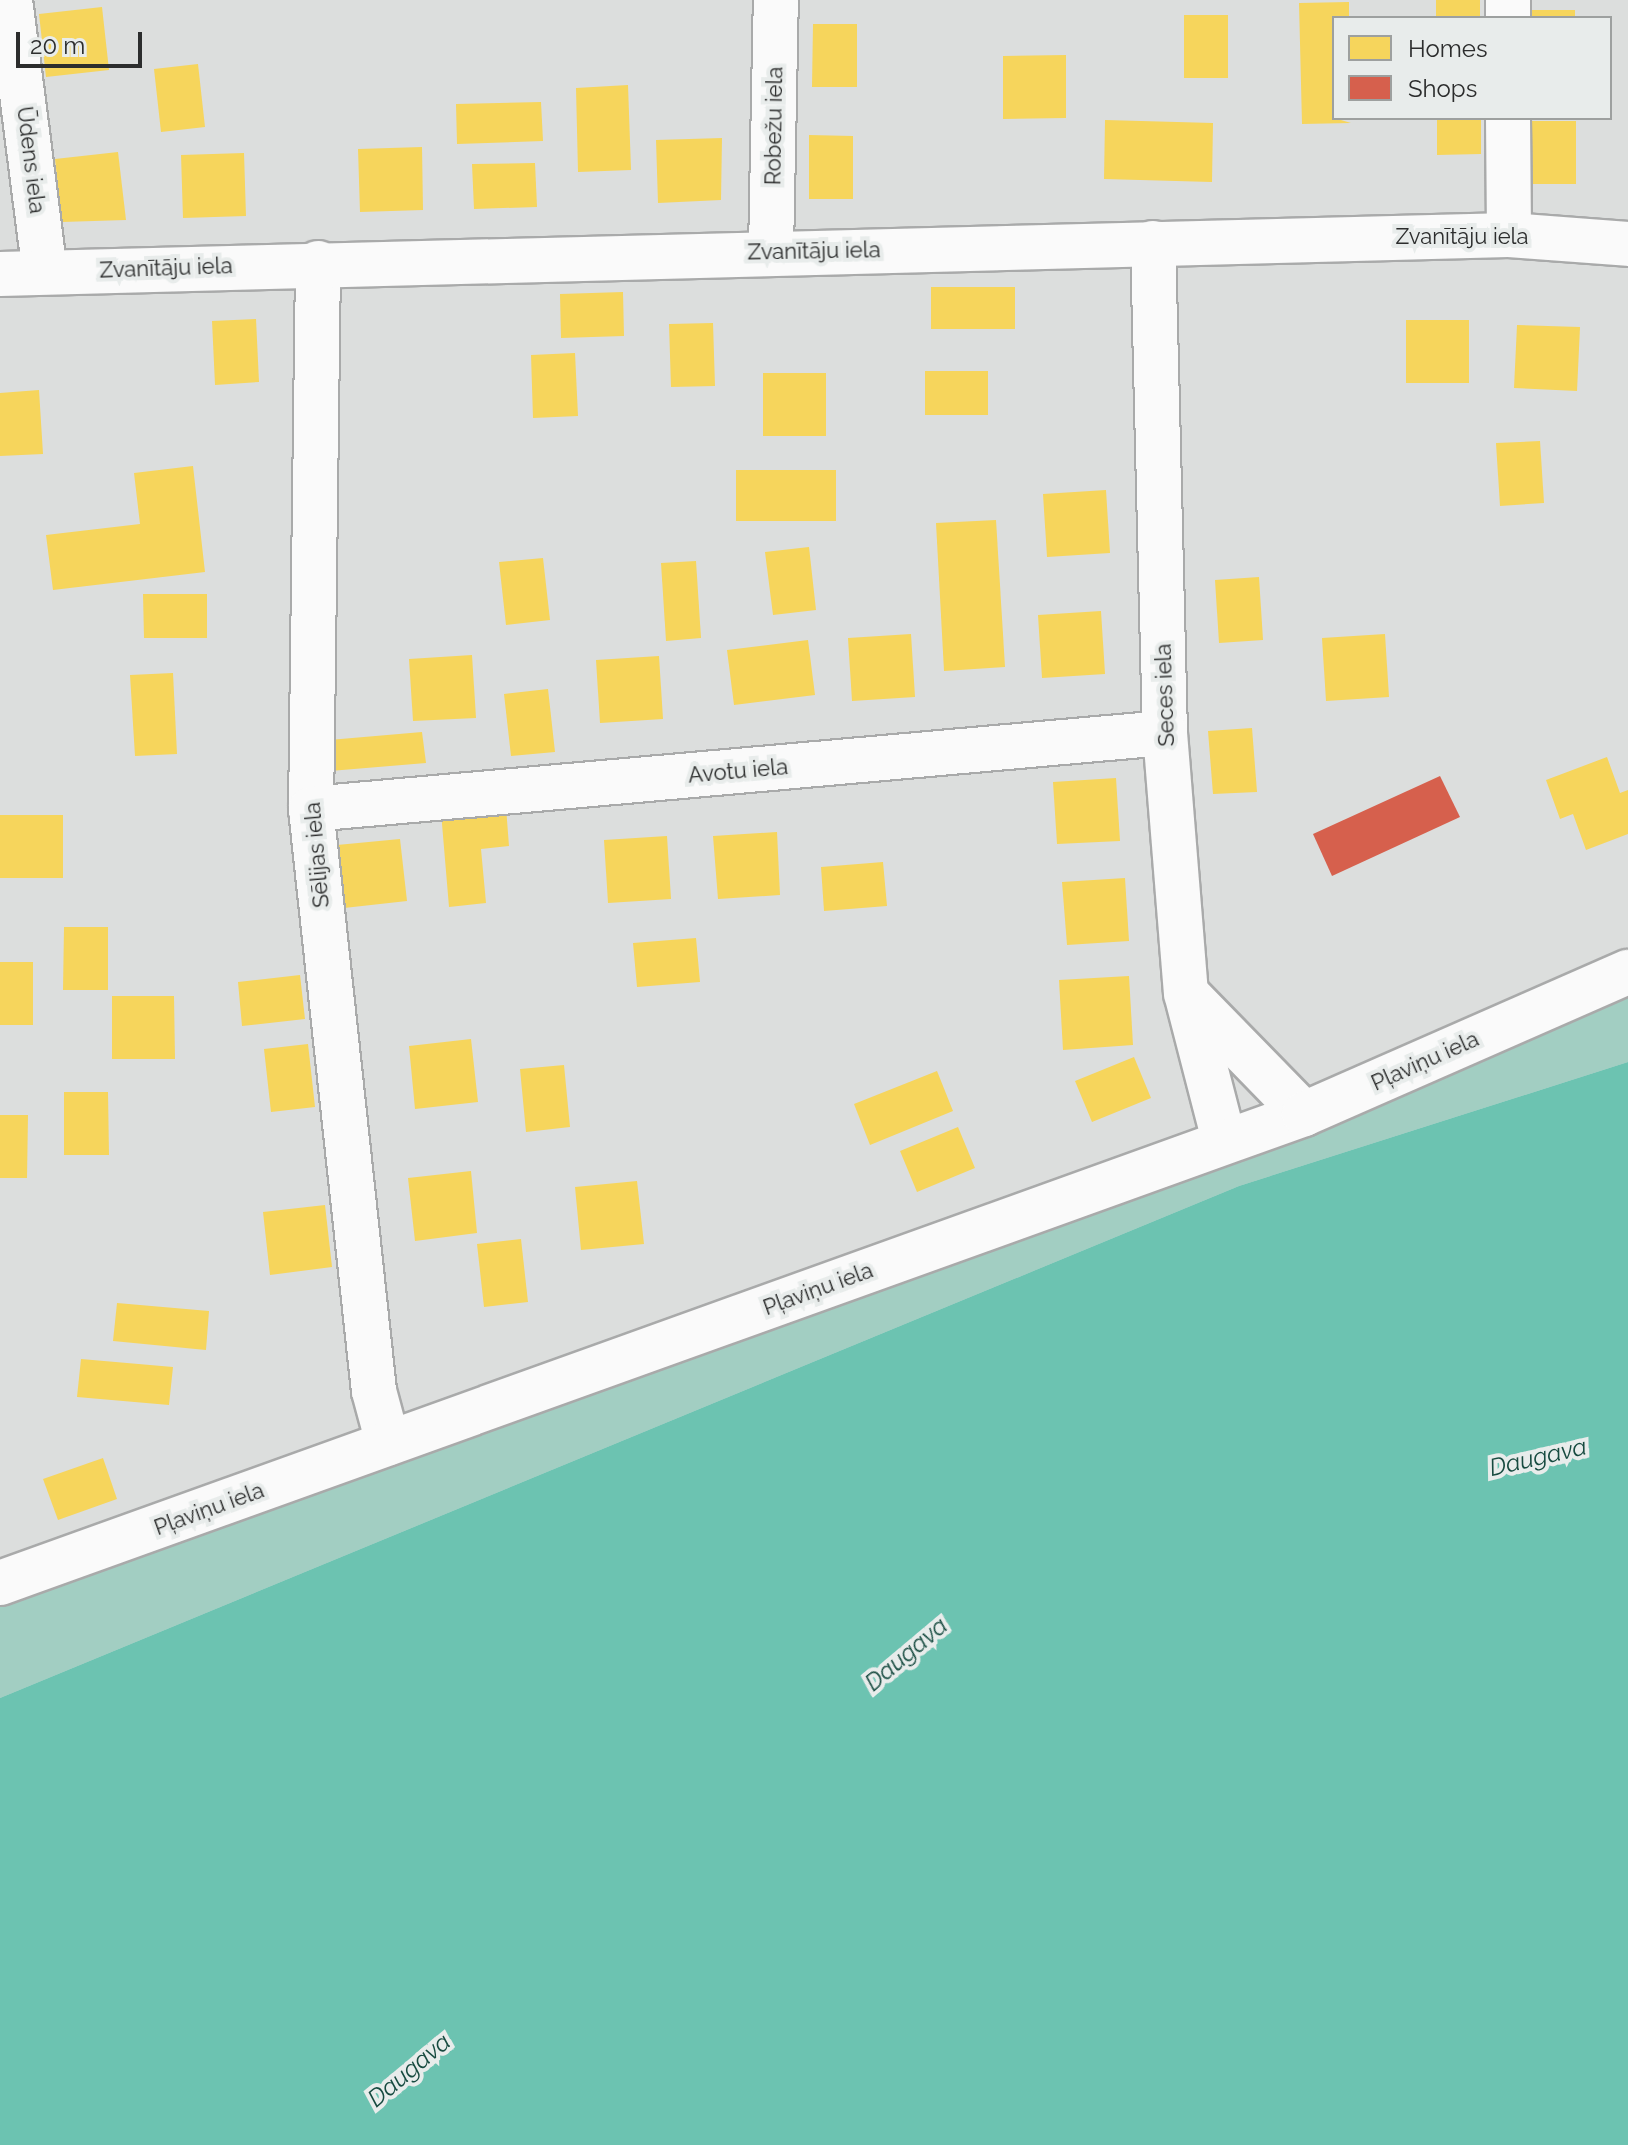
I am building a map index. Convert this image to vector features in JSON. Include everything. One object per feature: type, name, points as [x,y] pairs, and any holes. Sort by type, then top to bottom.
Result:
[{"type":"street","name":"Ūdens iela","points":[[10,0],[45,272]]},
{"type":"street","name":"Robežu iela","points":[[771,252],[776,0]]},
{"type":"street","points":[[1508,120],[1509,235]]},
{"type":"street","name":"Zvanītāju iela","points":[[0,274],[318,263],[1509,235],[1628,244]]},
{"type":"street","name":"Seces iela","points":[[1153,243],[1165,733],[1186,993],[1224,1140]]},
{"type":"street","name":"Sēlijas iela","points":[[318,263],[311,809],[374,1391],[388,1443]]},
{"type":"street","name":"Avotu iela","points":[[311,809],[1165,733]]},
{"type":"street","name":"Pļaviņu iela","points":[[0,1583],[1224,1140],[1304,1114],[1628,972]]},
{"type":"street","points":[[1186,993],[1304,1114]]},
{"type":"shaded area","points":[[1628,989],[1628,1062],[1239,1186],[0,1698],[0,1607],[599,1392],[1039,1213]]},
{"type":"water","name":"Daugava","points":[[1628,1062],[1628,2145],[0,2145],[0,1698],[1239,1186]]},
{"type":"building: Homes","points":[[1436,0],[1480,0],[1480,16],[1436,16]]},
{"type":"building: Homes","points":[[1349,2],[1349,16],[1332,16],[1332,120],[1351,123],[1302,124],[1299,3]]},
{"type":"building: Homes","points":[[102,7],[109,70],[46,77],[39,14]]},
{"type":"building: Homes","points":[[1531,10],[1575,10],[1575,16],[1531,16]]},
{"type":"building: Homes","points":[[1184,15],[1228,15],[1228,78],[1184,78]]},
{"type":"building: Homes","points":[[813,24],[857,24],[857,87],[812,87]]},
{"type":"building: Homes","points":[[1066,55],[1066,118],[1003,119],[1003,56]]},
{"type":"building: Homes","points":[[198,64],[205,127],[161,132],[154,69]]},
{"type":"building: Homes","points":[[628,85],[631,170],[578,172],[576,88]]},
{"type":"building: Homes","points":[[541,102],[543,141],[457,144],[456,104]]},
{"type":"building: Homes","points":[[1105,120],[1213,123],[1212,182],[1104,179]]},
{"type":"building: Homes","points":[[1437,120],[1481,120],[1481,154],[1437,155]]},
{"type":"building: Homes","points":[[1531,121],[1576,121],[1576,184],[1532,184]]},
{"type":"building: Homes","points":[[809,135],[853,136],[853,199],[809,199]]},
{"type":"building: Homes","points":[[722,138],[721,200],[658,203],[656,140]]},
{"type":"building: Homes","points":[[422,147],[423,210],[360,212],[358,149]]},
{"type":"building: Homes","points":[[118,152],[126,220],[62,222],[55,159]]},
{"type":"building: Homes","points":[[244,153],[246,216],[183,218],[181,155]]},
{"type":"building: Homes","points":[[535,163],[537,207],[474,209],[472,164]]},
{"type":"building: Homes","points":[[931,287],[1015,287],[1015,329],[931,329]]},
{"type":"building: Homes","points":[[623,292],[624,336],[561,338],[560,294]]},
{"type":"building: Homes","points":[[256,319],[259,382],[215,385],[212,321]]},
{"type":"building: Homes","points":[[1406,320],[1469,320],[1469,383],[1406,383]]},
{"type":"building: Homes","points":[[713,323],[715,386],[671,387],[669,324]]},
{"type":"building: Homes","points":[[1517,325],[1580,327],[1577,391],[1514,388]]},
{"type":"building: Homes","points":[[575,353],[578,416],[533,418],[531,355]]},
{"type":"building: Homes","points":[[925,371],[988,371],[988,415],[925,415]]},
{"type":"building: Homes","points":[[763,373],[826,373],[826,436],[763,436]]},
{"type":"building: Homes","points":[[39,390],[43,454],[0,456],[0,393]]},
{"type":"building: Homes","points":[[1540,441],[1544,503],[1500,506],[1496,443]]},
{"type":"building: Homes","points":[[193,466],[205,572],[53,590],[46,535],[140,524],[134,473]]},
{"type":"building: Homes","points":[[736,470],[836,470],[836,521],[736,521]]},
{"type":"building: Homes","points":[[1106,490],[1110,553],[1047,557],[1043,494]]},
{"type":"building: Homes","points":[[996,520],[1005,667],[944,671],[936,523]]},
{"type":"building: Homes","points":[[809,547],[816,610],[773,615],[765,552]]},
{"type":"building: Homes","points":[[543,558],[550,620],[506,625],[499,562]]},
{"type":"building: Homes","points":[[696,561],[701,638],[666,641],[661,563]]},
{"type":"building: Homes","points":[[1259,577],[1263,640],[1219,643],[1215,580]]},
{"type":"building: Homes","points":[[143,594],[207,594],[207,638],[144,638]]},
{"type":"building: Homes","points":[[1101,611],[1105,674],[1042,678],[1038,615]]},
{"type":"building: Homes","points":[[911,634],[915,697],[852,701],[848,638]]},
{"type":"building: Homes","points":[[1385,634],[1389,697],[1326,701],[1322,638]]},
{"type":"building: Homes","points":[[808,640],[815,695],[734,705],[727,650]]},
{"type":"building: Homes","points":[[472,655],[476,718],[413,721],[409,659]]},
{"type":"building: Homes","points":[[659,656],[663,719],[600,723],[596,660]]},
{"type":"building: Homes","points":[[173,673],[177,754],[135,756],[130,675]]},
{"type":"building: Homes","points":[[548,689],[555,752],[511,756],[504,694]]},
{"type":"building: Homes","points":[[1252,728],[1257,792],[1213,794],[1208,731]]},
{"type":"building: Homes","points":[[422,732],[426,763],[330,771],[329,740]]},
{"type":"building: Homes","points":[[1607,757],[1620,793],[1628,790],[1628,834],[1586,850],[1573,814],[1560,819],[1546,780]]},
{"type":"building: Homes","points":[[1116,778],[1120,841],[1057,844],[1053,782]]},
{"type":"building: Homes","points":[[506,807],[509,846],[481,849],[486,903],[449,907],[441,812]]},
{"type":"building: Homes","points":[[0,815],[63,815],[63,878],[0,878]]},
{"type":"building: Homes","points":[[777,832],[780,895],[718,899],[713,836]]},
{"type":"building: Homes","points":[[667,836],[671,899],[608,903],[604,840]]},
{"type":"building: Homes","points":[[400,839],[407,901],[344,908],[337,845]]},
{"type":"building: Homes","points":[[883,862],[887,906],[824,911],[821,867]]},
{"type":"building: Homes","points":[[1125,878],[1129,941],[1067,945],[1062,882]]},
{"type":"building: Homes","points":[[64,927],[108,927],[108,990],[63,990]]},
{"type":"building: Homes","points":[[696,938],[700,982],[637,987],[633,943]]},
{"type":"building: Homes","points":[[0,962],[33,962],[33,1025],[0,1025]]},
{"type":"building: Homes","points":[[300,975],[305,1019],[242,1026],[238,982]]},
{"type":"building: Homes","points":[[1129,976],[1133,1045],[1063,1050],[1059,980]]},
{"type":"building: Homes","points":[[112,996],[174,996],[175,1059],[112,1059]]},
{"type":"building: Homes","points":[[471,1039],[478,1102],[415,1109],[409,1046]]},
{"type":"building: Homes","points":[[308,1044],[315,1107],[271,1112],[264,1049]]},
{"type":"building: Homes","points":[[1134,1057],[1151,1098],[1092,1122],[1075,1081]]},
{"type":"building: Homes","points":[[564,1065],[570,1127],[526,1132],[520,1069]]},
{"type":"building: Homes","points":[[937,1071],[953,1111],[870,1145],[854,1104]]},
{"type":"building: Homes","points":[[64,1092],[108,1092],[109,1155],[64,1155]]},
{"type":"building: Homes","points":[[0,1115],[28,1115],[27,1178],[0,1178]]},
{"type":"building: Homes","points":[[958,1127],[975,1168],[917,1192],[900,1151]]},
{"type":"building: Homes","points":[[471,1171],[477,1233],[415,1241],[408,1178]]},
{"type":"building: Homes","points":[[637,1181],[644,1244],[581,1250],[575,1187]]},
{"type":"building: Homes","points":[[325,1205],[332,1267],[270,1275],[263,1212]]},
{"type":"building: Homes","points":[[521,1239],[528,1302],[484,1307],[477,1244]]},
{"type":"building: Homes","points":[[117,1303],[209,1311],[206,1350],[113,1341]]},
{"type":"building: Homes","points":[[81,1359],[173,1367],[169,1405],[77,1397]]},
{"type":"building: Homes","points":[[103,1458],[117,1499],[58,1520],[43,1479]]},
{"type":"building: Shops","points":[[1440,776],[1460,817],[1332,876],[1313,834]]}]
